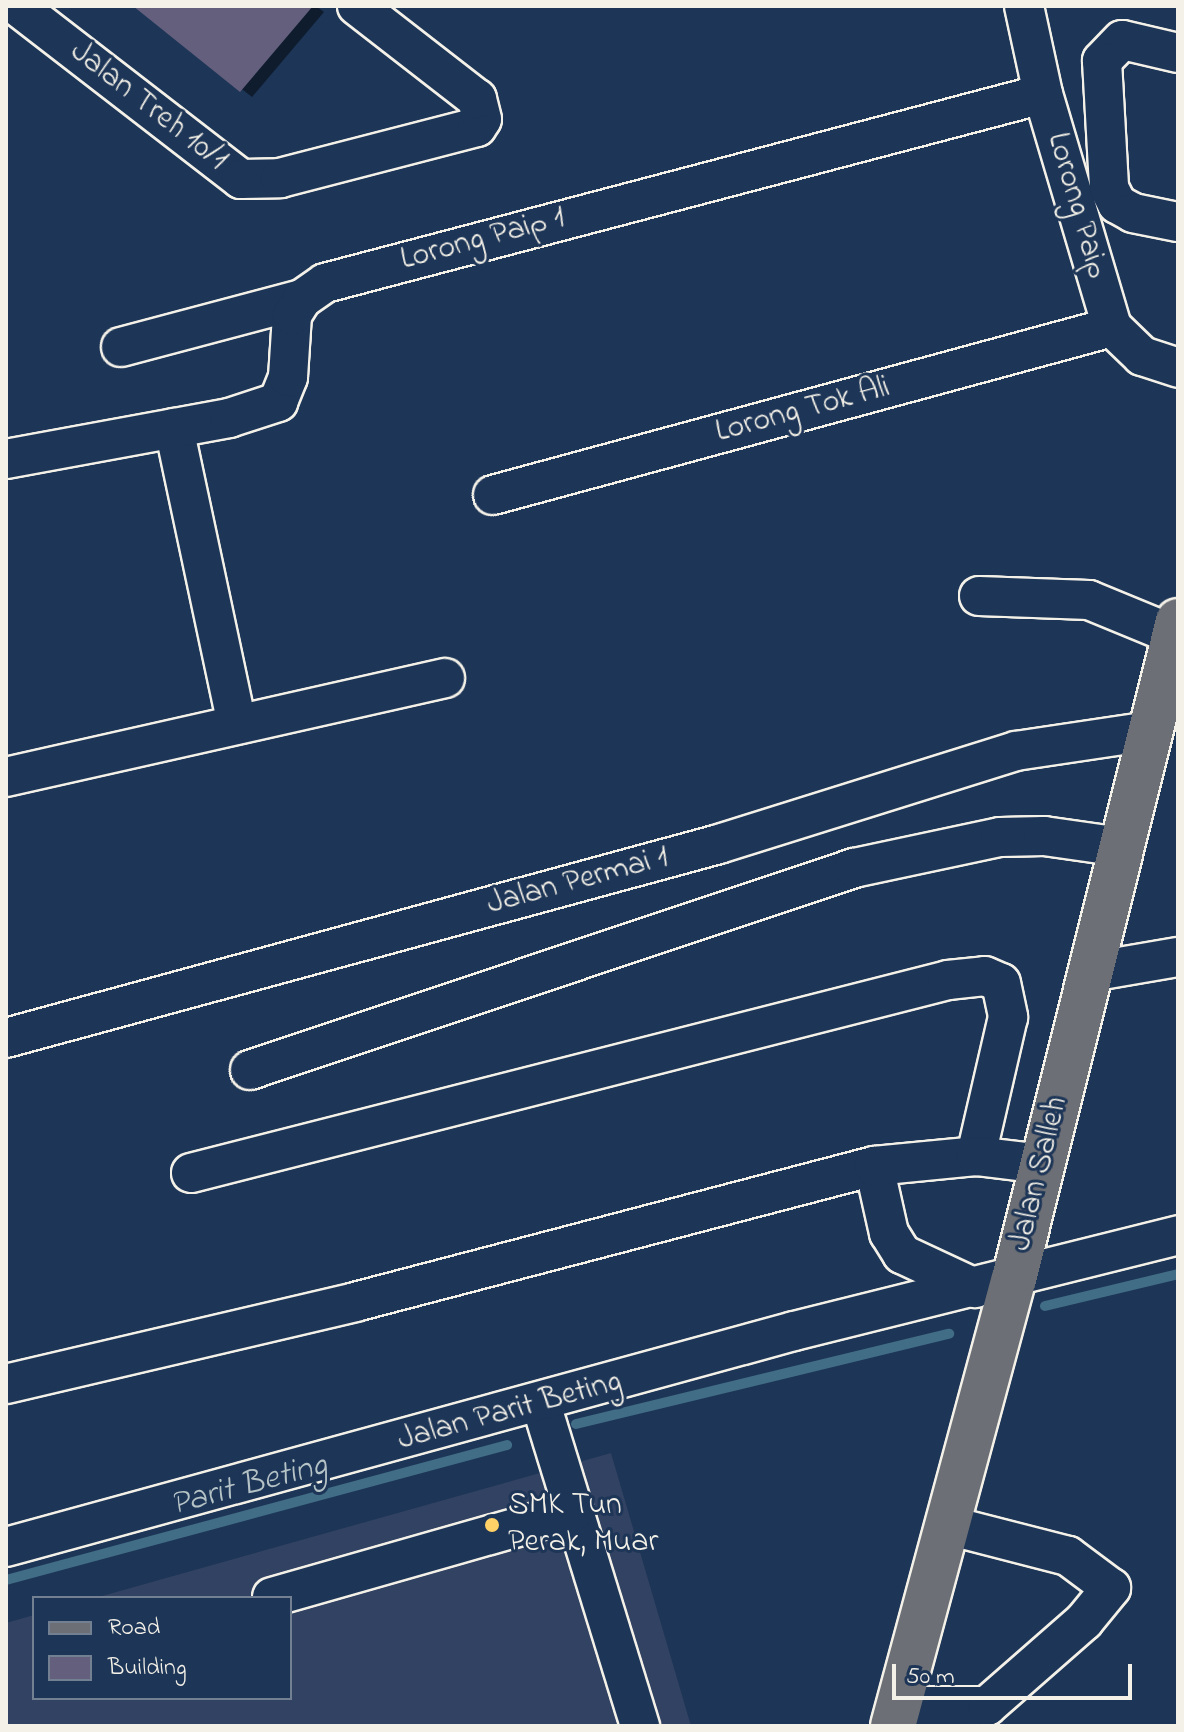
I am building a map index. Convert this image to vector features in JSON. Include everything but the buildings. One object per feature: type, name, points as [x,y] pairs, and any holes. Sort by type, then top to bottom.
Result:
[{"type":"main road","name":"Jalan Salleh","points":[[896,1716],[947,1525],[995,1283],[1042,1164],[1176,628]]},
{"type":"street","name":"Jalan Treh 10/1","points":[[17,6],[241,179],[280,178],[477,127],[482,119],[477,99],[357,6]]},
{"type":"street","name":"Lorong Paip","points":[[1024,6],[1043,94],[1112,327],[1142,356],[1178,368]]},
{"type":"street","points":[[1178,53],[1122,40],[1102,61],[1109,188],[1117,204],[1133,213],[1178,222]]},
{"type":"street","name":"Lorong Paip 1","points":[[121,347],[302,299],[325,283],[354,274],[1043,94]]},
{"type":"street","points":[[6,459],[174,428],[278,402],[288,377],[292,315],[302,299]]},
{"type":"street","name":"Lorong Tok Ali","points":[[493,495],[1112,327]]},
{"type":"street","points":[[174,428],[237,724]]},
{"type":"street","points":[[979,596],[1089,600],[1176,628]]},
{"type":"street","points":[[6,777],[445,678]]},
{"type":"street","name":"Jalan Permai 1","points":[[6,1038],[719,844],[1016,751],[1150,731]]},
{"type":"street","points":[[250,1070],[588,959],[796,884],[869,864],[1000,837],[1044,836],[1121,847]]},
{"type":"street","points":[[1090,972],[1178,957]]},
{"type":"street","points":[[191,1173],[932,984],[985,976],[1001,983],[1008,1017],[976,1156]]},
{"type":"street","points":[[6,1384],[355,1302],[874,1166],[976,1156],[1042,1164]]},
{"type":"street","points":[[874,1166],[889,1233],[902,1254],[995,1283]]},
{"type":"street","name":"Jalan Parit Beting","points":[[6,1547],[541,1404],[794,1331],[1178,1235]]},
{"type":"street","points":[[541,1404],[640,1726]]},
{"type":"street","points":[[276,1596],[574,1511]]},
{"type":"street","points":[[896,1716],[987,1706],[1084,1621],[1111,1588],[1068,1556],[947,1525]]},
{"type":"shaded area","name":"SMK Tun Perak, Muar","points":[[611,1453],[691,1726],[6,1726],[6,1623],[32,1616],[32,1700],[292,1700],[292,1596],[102,1596]]},
{"type":"waterway","name":"Parit Beting","points":[[1045,1306],[1178,1274]]},
{"type":"waterway","name":"Parit Beting","points":[[576,1424],[949,1334]]},
{"type":"waterway","name":"Parit Beting","points":[[6,1580],[507,1445]]},
{"type":"place","name":"SMK Tun Perak, Muar","points":[[492,1525]]}]
